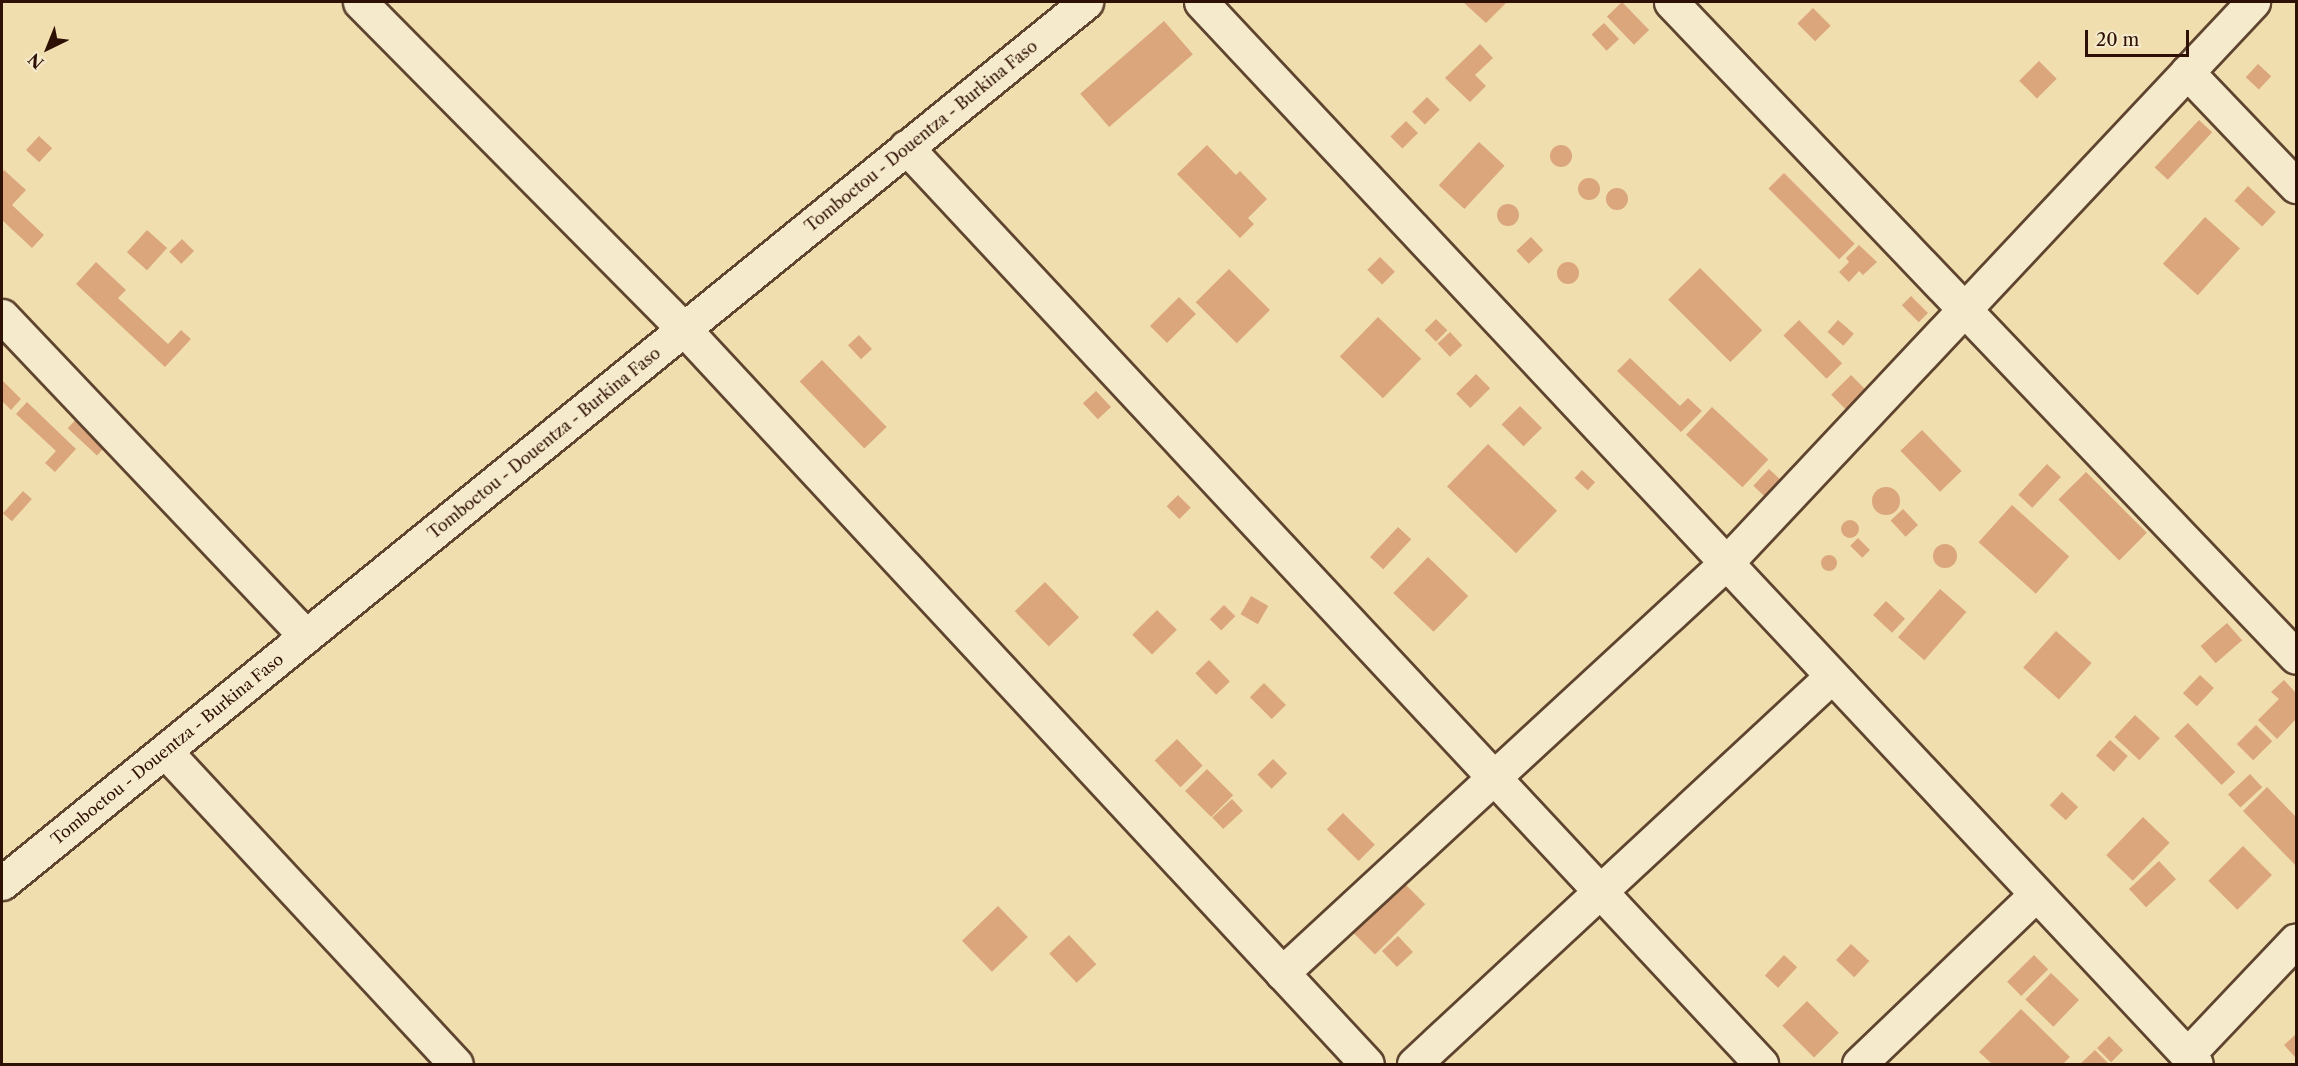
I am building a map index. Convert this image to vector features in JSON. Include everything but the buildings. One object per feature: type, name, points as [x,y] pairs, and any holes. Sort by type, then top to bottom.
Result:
[{"type":"street","points":[[360,2],[684,329],[1367,1065]]},
{"type":"street","name":"Tomboctou - Douentza - Burkina Faso","points":[[2,884],[1086,2]]},
{"type":"street","points":[[1201,2],[2192,1060],[2296,940]]},
{"type":"street","points":[[1671,2],[2296,657]]},
{"type":"street","points":[[1282,973],[1726,563],[2253,2]]},
{"type":"street","points":[[2187,72],[2296,186]]},
{"type":"street","points":[[906,147],[1761,1065]]},
{"type":"street","points":[[2,316],[306,636]]},
{"type":"street","points":[[1414,1065],[1832,676]]},
{"type":"street","points":[[165,751],[456,1065]]},
{"type":"street","points":[[1859,1065],[2036,894]]}]
